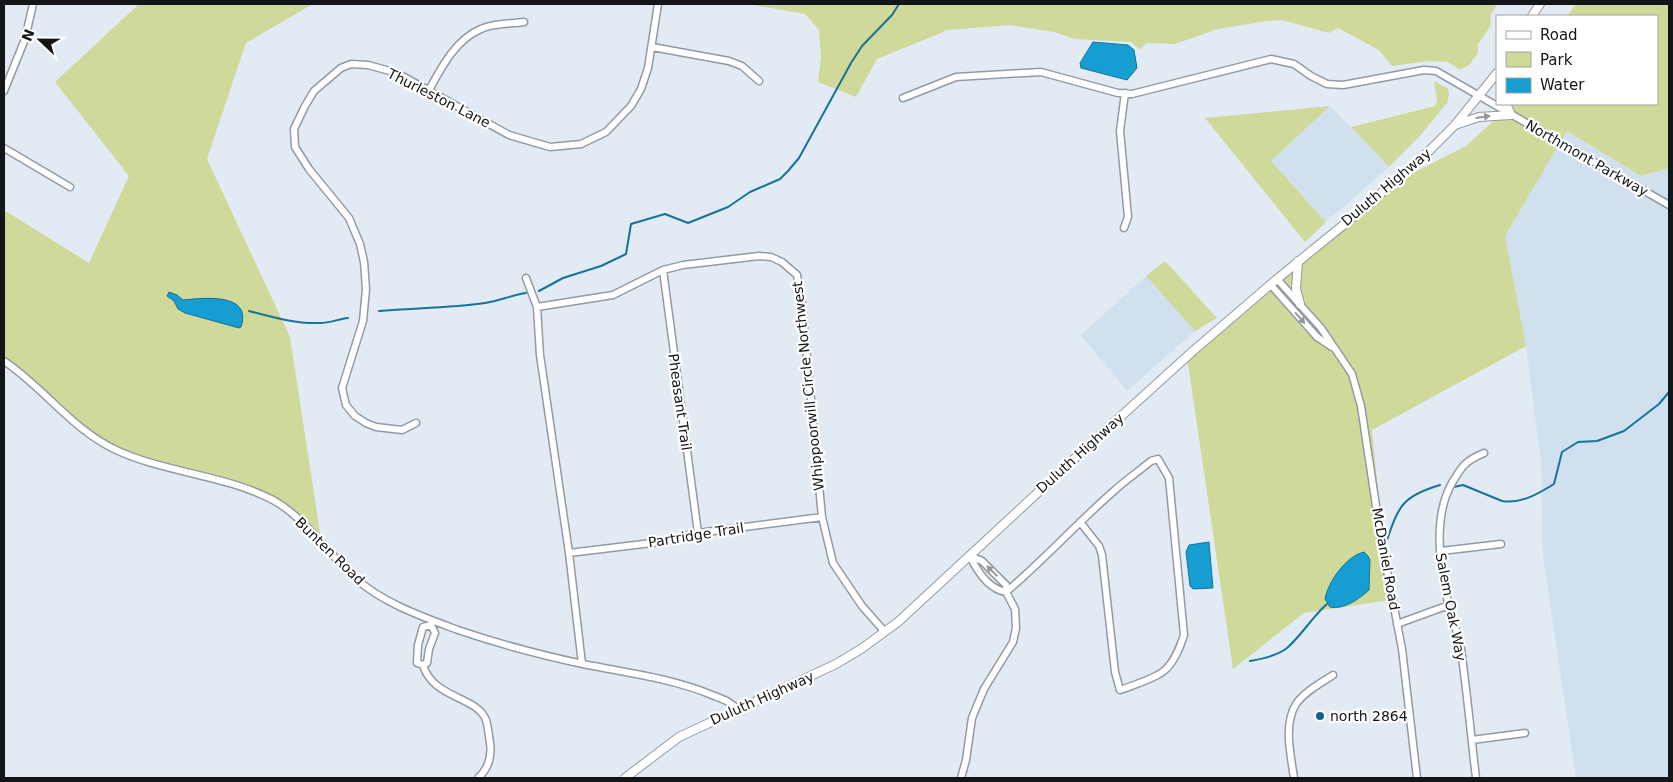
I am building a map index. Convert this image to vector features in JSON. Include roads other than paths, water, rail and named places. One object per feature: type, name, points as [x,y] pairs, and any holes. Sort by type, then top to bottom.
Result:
[{"type":"main road","points":[[1533,15],[1540,4]]},
{"type":"main road","name":"Duluth Highway","points":[[625,778],[678,737],[836,664],[885,632],[1270,284],[1389,187],[1427,153],[1455,125],[1496,76]]},
{"type":"main road","points":[[1455,125],[1479,117],[1512,115],[1507,105]]},
{"type":"main road","points":[[1298,261],[1296,289],[1300,304]]},
{"type":"street","points":[[4,91],[26,39],[33,4]]},
{"type":"street","name":"Thurleston Lane","points":[[416,423],[402,430],[376,427],[355,416],[346,405],[342,388],[363,321],[366,289],[364,262],[360,244],[349,218],[295,147],[294,129],[305,106],[314,91],[341,68],[351,64],[368,65],[397,73],[508,135],[550,147],[581,144],[606,132],[631,106],[641,89],[648,68],[658,4]]},
{"type":"street","points":[[429,90],[443,65],[464,40],[481,29],[524,22]]},
{"type":"street","points":[[652,47],[729,61],[742,66],[759,81]]},
{"type":"street","name":"Northmont Parkway","points":[[1125,93],[1132,94],[1270,59],[1294,64],[1327,84],[1343,85],[1424,70],[1436,72],[1669,204]]},
{"type":"street","points":[[903,98],[956,77],[1041,72],[1125,93],[1120,131],[1128,217],[1124,228]]},
{"type":"street","points":[[4,148],[70,187]]},
{"type":"street","name":"Whippoorwill Circle Northwest","points":[[537,307],[612,295],[663,270],[701,262],[759,256],[772,257],[782,262],[797,275],[802,304],[822,517],[833,563],[862,606],[885,632]]},
{"type":"street","name":"Pheasant Trail","points":[[663,270],[698,533]]},
{"type":"street","points":[[526,278],[537,307],[540,355],[569,553],[582,664]]},
{"type":"street","name":"McDaniel Road","points":[[1277,279],[1321,328],[1352,374],[1360,406],[1381,538],[1402,649],[1417,778]]},
{"type":"street","name":"McDaniel Road","points":[[1270,284],[1317,337],[1333,348]]},
{"type":"street","name":"Bunten Road","points":[[4,361],[18,370],[76,424],[114,449],[132,456],[230,483],[274,501],[300,521],[356,579],[382,597],[432,623],[582,664],[646,675],[693,687],[732,703],[738,709]]},
{"type":"street","name":"Salem Oak Way","points":[[1476,778],[1460,649],[1443,576],[1440,515],[1447,493],[1468,459],[1484,453]]},
{"type":"street","points":[[1006,592],[1053,550],[1080,522],[1116,489],[1151,461],[1158,459],[1169,478],[1184,635],[1179,650],[1165,670],[1120,690],[1114,672],[1102,555],[1099,546],[1080,522]]},
{"type":"street","name":"Partridge Trail","points":[[569,553],[660,542],[698,533],[822,517]]},
{"type":"street","points":[[1441,550],[1501,544]]},
{"type":"street","points":[[970,556],[976,569],[996,590],[1006,592]]},
{"type":"street","points":[[961,778],[966,760],[972,718],[984,689],[1013,642],[1016,628],[1015,609],[1006,592],[1006,584],[982,561],[970,556]]},
{"type":"street","points":[[1397,624],[1449,605]]},
{"type":"street","points":[[423,665],[427,663],[428,652],[435,632],[432,623],[423,627],[417,663],[423,665],[429,679],[440,689],[480,711],[486,719],[491,748],[490,759],[485,772],[478,778]]},
{"type":"street","points":[[418,650],[428,652]]},
{"type":"street","points":[[1294,778],[1289,725],[1296,704],[1312,688],[1333,675]]},
{"type":"street","points":[[1472,740],[1525,733]]},
{"type":"water","points":[[1093,42],[1128,45],[1134,50],[1137,68],[1127,80],[1081,68],[1080,63]]},
{"type":"water","points":[[169,292],[183,300],[213,298],[233,303],[240,308],[243,316],[241,327],[185,313],[178,309],[174,301],[167,296]]},
{"type":"water","points":[[1209,542],[1213,588],[1193,589],[1190,586],[1186,552],[1189,545]]},
{"type":"water","points":[[1364,552],[1370,560],[1369,590],[1346,605],[1335,608],[1330,607],[1325,599],[1334,578],[1345,564],[1357,554]]},
{"type":"waterway","points":[[539,291],[563,278],[601,266],[626,254],[631,224],[665,214],[688,223],[728,207],[750,192],[780,179],[799,158],[862,46],[892,15],[899,4]]},
{"type":"waterway","points":[[379,311],[472,305],[526,293]]},
{"type":"waterway","points":[[249,311],[284,320],[311,323],[323,323],[348,318]]},
{"type":"waterway","points":[[1454,487],[1463,485],[1509,502],[1523,500],[1536,495],[1554,484],[1562,452],[1578,442],[1597,441],[1624,431],[1659,404],[1669,392]]},
{"type":"waterway","points":[[1387,540],[1395,518],[1404,504],[1418,493],[1440,485]]},
{"type":"waterway","points":[[1250,661],[1283,651],[1327,604]]},
{"type":"place","name":"north 2864","points":[[1320,716]]}]
